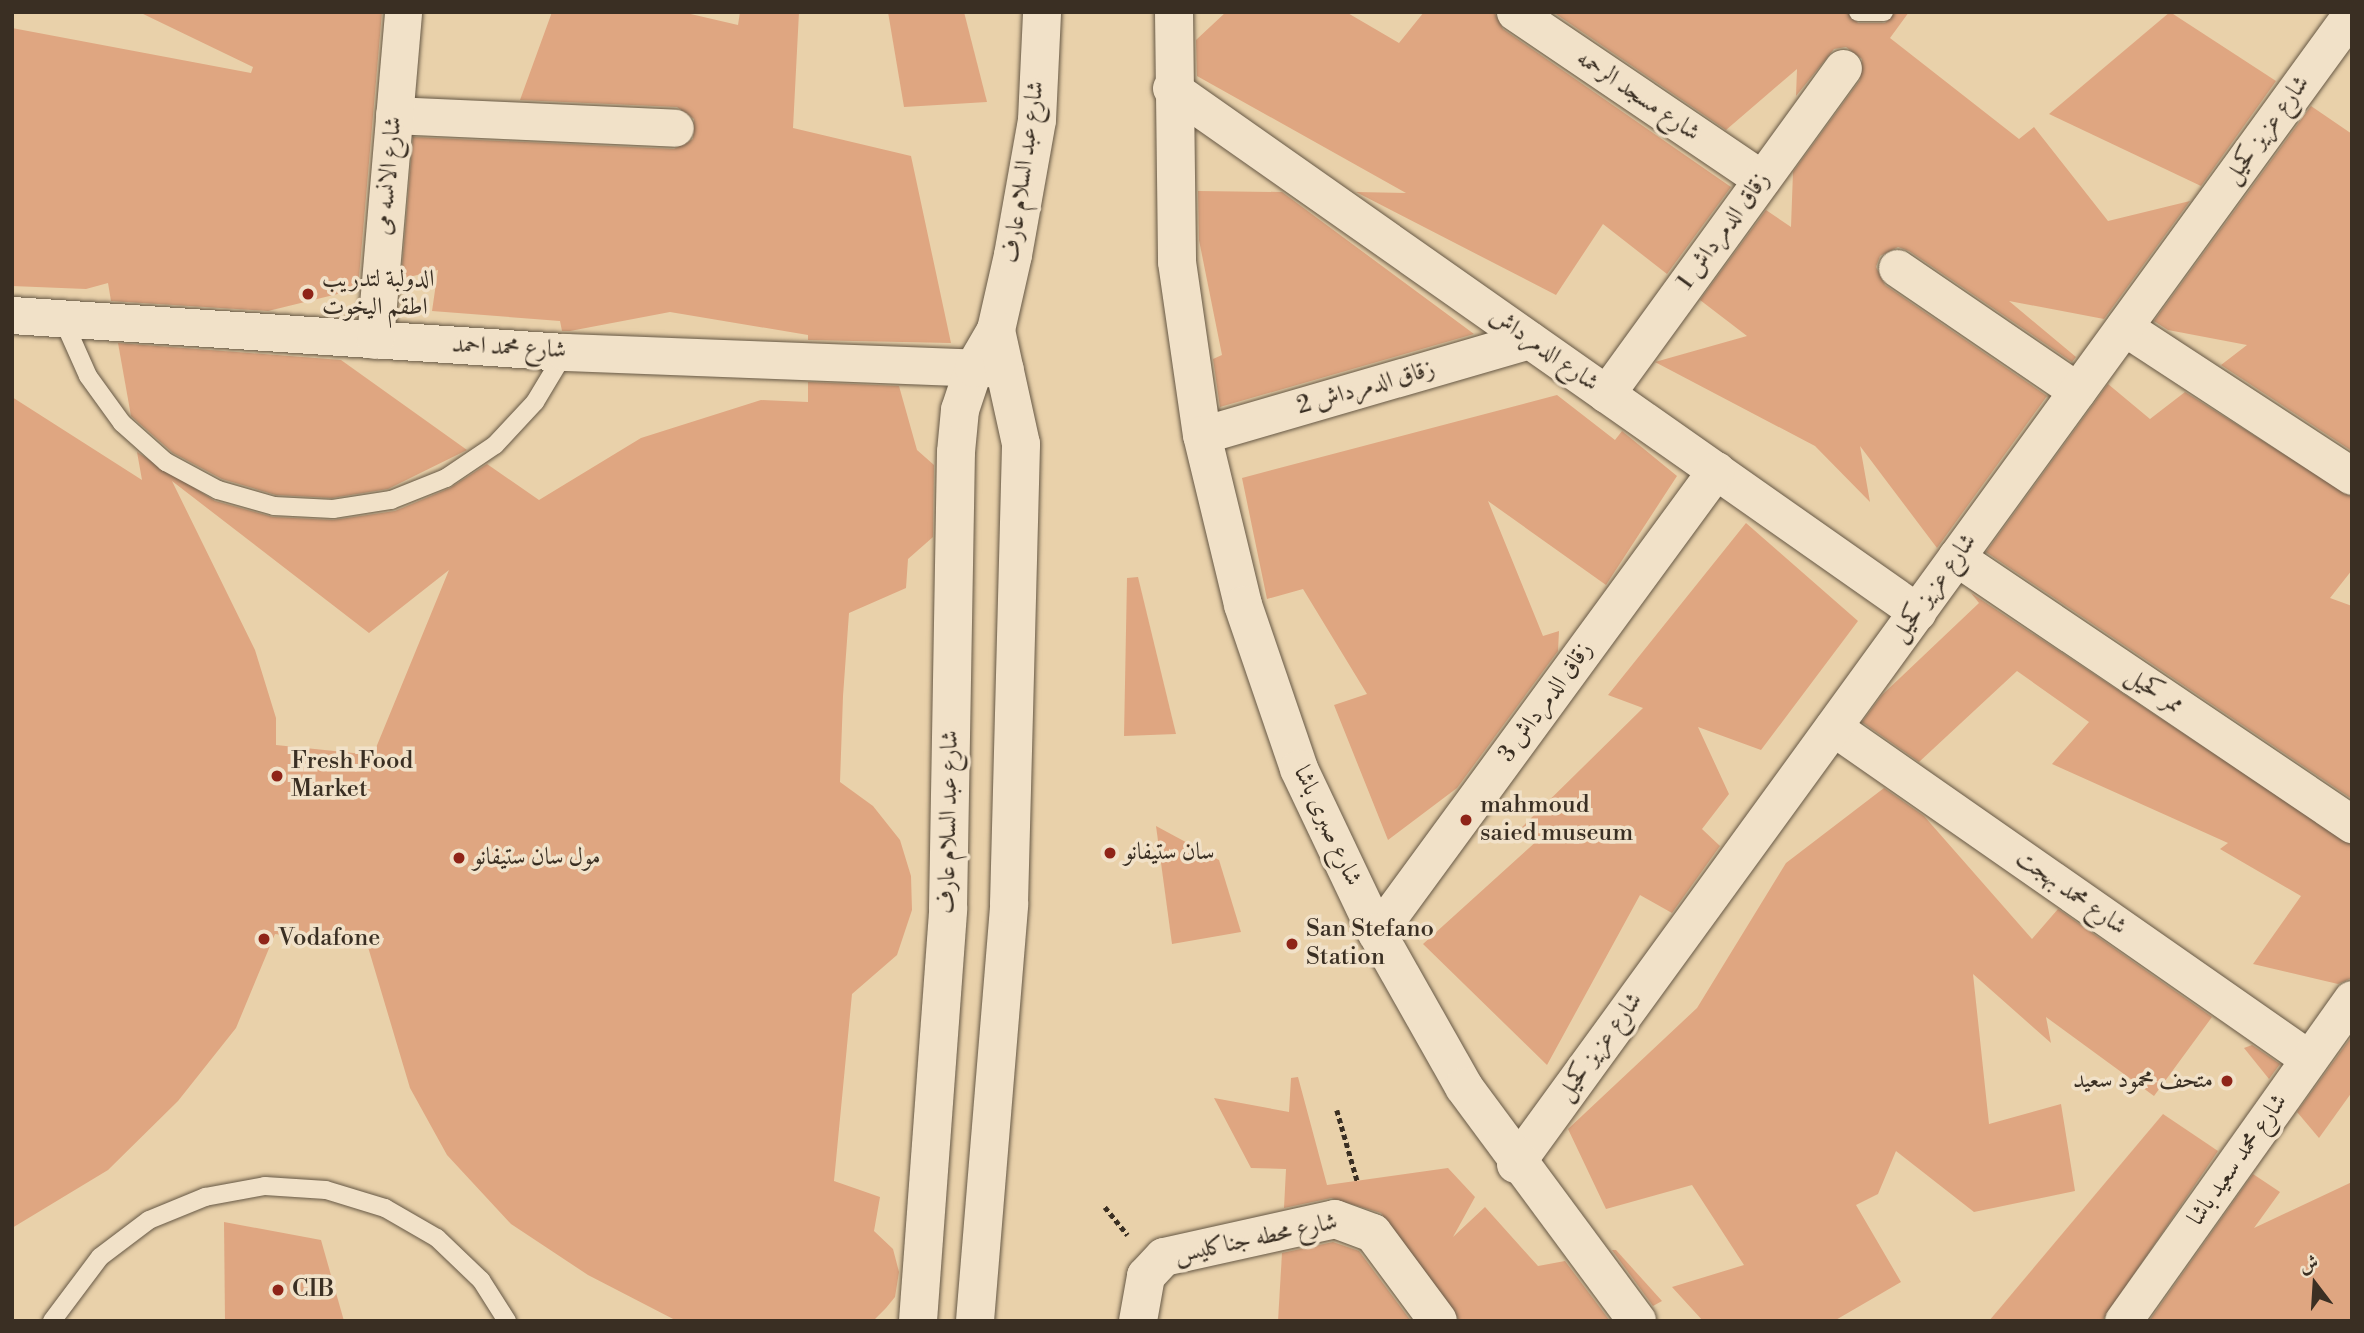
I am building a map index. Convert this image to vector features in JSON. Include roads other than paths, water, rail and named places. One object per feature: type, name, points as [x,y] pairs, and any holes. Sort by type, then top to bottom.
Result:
[{"type":"street","name":"شارع الانسه مى","points":[[375,340],[403,12]]},
{"type":"street","name":"شارع عبد السلام عارف","points":[[918,1321],[948,909],[956,452],[990,369],[1037,120],[1042,12]]},
{"type":"street","points":[[1171,88],[1174,12]]},
{"type":"street","name":"شارع مسجد الرحمه","points":[[1515,12],[1762,179]]},
{"type":"street","name":"شارع عزيز كحيل","points":[[1516,1164],[2352,13]]},
{"type":"street","name":"زقاق الدمرداش 1","points":[[1606,394],[1843,68]]},
{"type":"street","name":"شارع صبرى باشا","points":[[1171,88],[1177,262],[1202,435],[1243,605],[1299,769],[1377,933],[1516,1164],[1637,1321]]},
{"type":"street","name":"شارع الدمرداش","points":[[1171,88],[1917,612]]},
{"type":"street","points":[[394,115],[675,128]]},
{"type":"street","points":[[1897,268],[2077,391]]},
{"type":"street","name":"شارع محمد احمد","points":[[12,315],[64,322],[565,352],[990,369]]},
{"type":"street","points":[[2124,327],[2352,476]]},
{"type":"street","name":"زقاق الدمرداش 2","points":[[1202,435],[1530,340]]},
{"type":"street","points":[[975,1321],[1009,904],[1021,444],[990,369]]},
{"type":"street","name":"زقاق الدمرداش 3","points":[[1377,933],[1716,470]]},
{"type":"street","name":"ممر كحيل","points":[[1956,558],[2352,824]]},
{"type":"street","name":"شارع محمد بهجت","points":[[1833,727],[2309,1059]]},
{"type":"street","name":"شارع محمد سعيد باشا","points":[[2123,1321],[2352,999]]},
{"type":"street","name":"شارع محطه جناكليس","points":[[1138,1321],[1154,1265],[1176,1254],[1321,1220],[1349,1220],[1373,1234],[1438,1321]]},
{"type":"lane","points":[[1858,12],[1884,12]]},
{"type":"lane","points":[[64,322],[88,376],[122,423],[166,462],[218,490],[309,508],[391,500],[446,478],[495,445],[535,402],[565,352]]},
{"type":"lane","points":[[52,1321],[100,1257],[149,1220],[205,1197],[265,1186],[326,1190],[385,1208],[437,1238],[481,1280],[507,1321]]},
{"type":"place","name":"الدولبة لتدريب اطقم اليخوت","points":[[308,294]]},
{"type":"place","name":"Fresh Food Market","points":[[277,776]]},
{"type":"place","name":"mahmoud saied museum","points":[[1466,820]]},
{"type":"place","name":"سان ستيفانو","points":[[1110,853]]},
{"type":"place","name":"مول سان ستيفانو","points":[[459,858]]},
{"type":"place","name":"Vodafone","points":[[264,939]]},
{"type":"place","name":"San Stefano Station","points":[[1292,944]]},
{"type":"place","name":"متحف محمود سعيد","points":[[2227,1081]]},
{"type":"place","name":"CIB","points":[[278,1290]]}]
